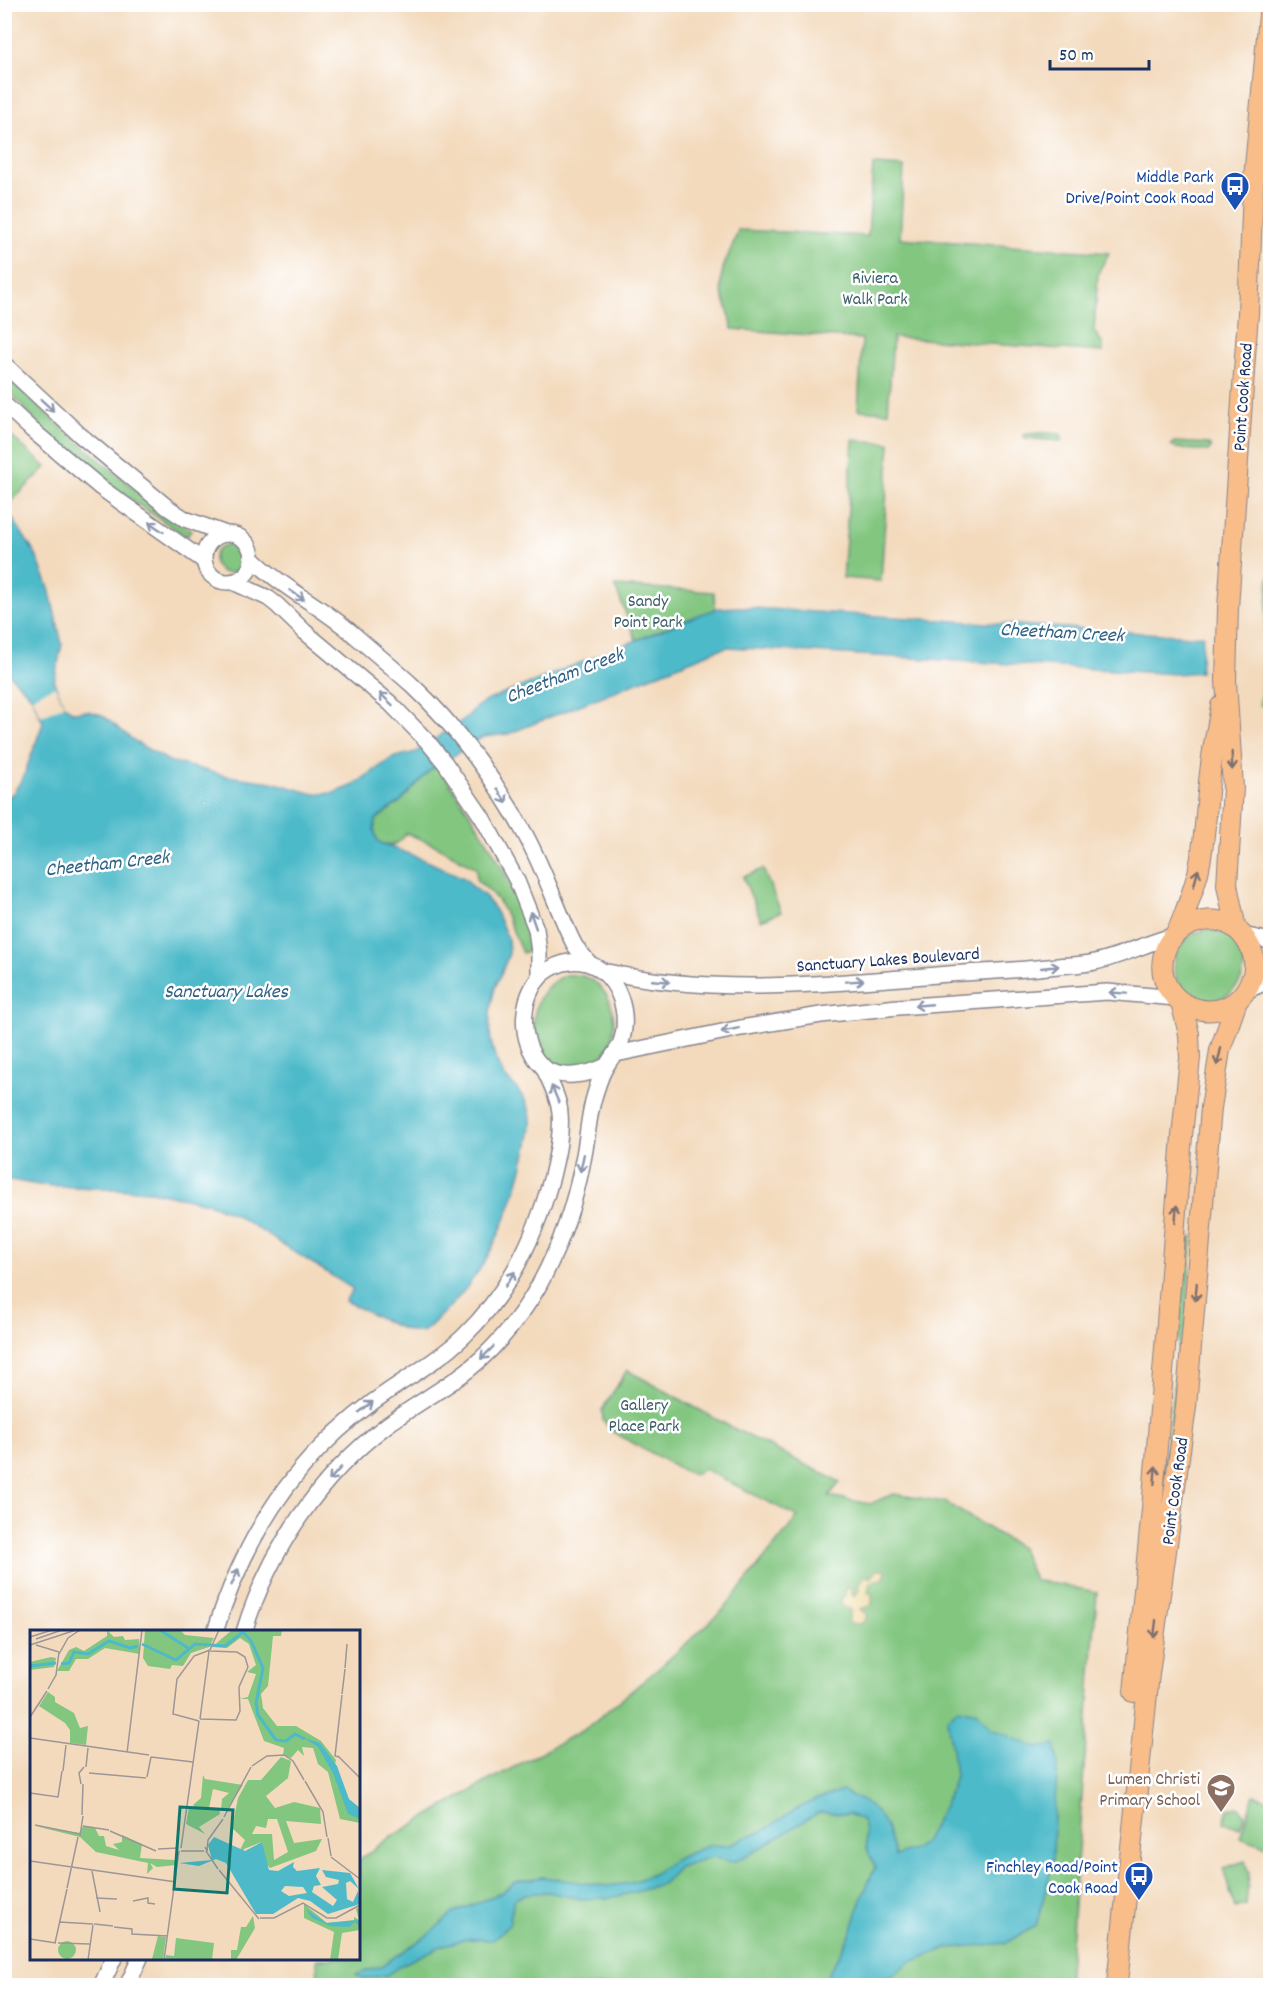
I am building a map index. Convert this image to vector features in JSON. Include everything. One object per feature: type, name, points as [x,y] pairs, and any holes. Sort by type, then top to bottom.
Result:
[{"type":"main road","name":"Point Cook Road","points":[[1240,932],[1227,885],[1233,788],[1226,681],[1228,608],[1248,313],[1262,185],[1270,4]]},
{"type":"main road","name":"Point Cook Road","points":[[1174,935],[1198,873],[1211,763],[1226,681]]},
{"type":"main road","points":[[1212,920],[1225,922],[1240,932],[1251,948],[1254,963],[1253,977],[1242,996],[1227,1007],[1209,1011],[1192,1008],[1179,1000],[1169,989],[1162,968],[1167,946],[1174,935],[1193,923],[1212,920]]},
{"type":"main road","name":"Point Cook Road","points":[[1135,1754],[1151,1663],[1186,1407],[1215,1076],[1220,1050],[1242,996]]},
{"type":"main road","name":"Point Cook Road","points":[[1117,1985],[1117,1911],[1135,1754],[1152,1509],[1190,1058],[1189,1034],[1179,1000]]},
{"type":"main road","points":[[1161,1401],[1174,1353],[1184,1240],[1193,1230],[1201,1227]]},
{"type":"main road","points":[[1152,1509],[1172,1511]]},
{"type":"street","points":[[4,364],[80,435],[167,507],[185,519],[244,541],[249,546],[252,558],[268,574],[347,629],[414,686],[468,748],[496,788],[524,832],[575,946],[611,979],[623,1008],[623,1037],[616,1054],[606,1066],[594,1095],[583,1161],[572,1206],[556,1251],[523,1310],[486,1354],[456,1379],[402,1414],[360,1448],[315,1496],[288,1535],[265,1576],[245,1630]]},
{"type":"street","points":[[4,404],[101,488],[204,561]]},
{"type":"street","points":[[226,534],[219,536],[207,546],[204,561],[213,578],[233,582],[278,605],[305,632],[384,697],[445,763],[483,817],[517,881],[536,929],[539,978]]},
{"type":"street","points":[[233,582],[241,579],[247,573],[252,558]]},
{"type":"street","points":[[1240,932],[1270,941]]},
{"type":"street","name":"Sanctuary Lakes Boulevard","points":[[596,967],[638,979],[711,985],[802,984],[1092,963],[1117,957],[1174,935]]},
{"type":"street","points":[[216,1630],[240,1565],[271,1509],[302,1468],[339,1430],[370,1403],[440,1356],[463,1337],[484,1315],[512,1276],[541,1213],[556,1156],[561,1126],[559,1104],[543,1066],[529,1045],[525,1020],[530,994],[539,978],[560,965],[574,963],[596,967]]},
{"type":"street","points":[[1242,996],[1270,980]]},
{"type":"street","points":[[616,1054],[741,1028],[821,1015],[898,1007],[1107,992],[1179,1000]]},
{"type":"street","points":[[543,1066],[556,1072],[579,1075],[594,1072],[606,1066]]},
{"type":"street","points":[[440,1356],[456,1379]]},
{"type":"street","points":[[339,1430],[360,1448]]},
{"type":"street","points":[[101,1986],[114,1960]]},
{"type":"street","points":[[127,1986],[140,1960]]},
{"type":"green space","name":"Riviera Walk Park","points":[[873,165],[904,167],[900,238],[1109,253],[1098,273],[1094,331],[1103,344],[1103,352],[893,337],[888,412],[858,410],[862,339],[732,329],[731,318],[722,293],[721,280],[724,265],[738,230],[868,236]]},
{"type":"green space","points":[[4,374],[62,428],[164,514],[191,530],[187,537],[119,492],[45,432],[5,386]]},
{"type":"green space","points":[[4,430],[46,467],[6,507],[4,505]]},
{"type":"green space","points":[[1025,434],[1060,434],[1063,439],[1060,441],[1023,436]]},
{"type":"green space","points":[[853,440],[890,443],[881,581],[843,578]]},
{"type":"green space","points":[[1174,442],[1208,444],[1211,448],[1208,451],[1175,448],[1171,445]]},
{"type":"green space","points":[[228,545],[238,549],[242,559],[238,569],[228,573],[218,569],[214,559],[218,549]]},
{"type":"green space","points":[[1270,578],[1270,706],[1260,705]]},
{"type":"green space","name":"Sandy Point Park","points":[[615,586],[714,592],[715,609],[636,640]]},
{"type":"green space","points":[[437,765],[466,807],[507,877],[526,926],[531,950],[522,953],[500,904],[477,881],[476,868],[437,846],[406,833],[401,840],[389,845],[378,841],[375,836],[376,820],[401,801]]},
{"type":"green space","points":[[763,869],[781,912],[761,920],[743,877]]},
{"type":"green space","points":[[1209,930],[1222,933],[1234,940],[1241,952],[1244,965],[1241,978],[1234,990],[1222,997],[1209,1000],[1196,997],[1184,990],[1177,978],[1174,965],[1177,952],[1184,940],[1196,933]]},
{"type":"green space","points":[[566,975],[586,977],[601,987],[610,1002],[614,1020],[612,1038],[605,1053],[592,1064],[573,1068],[560,1066],[549,1058],[541,1048],[534,1024],[535,1012],[545,990],[554,981]]},
{"type":"green space","points":[[1192,1236],[1183,1364],[1166,1494],[1163,1490],[1162,1478],[1176,1371],[1186,1253]]},
{"type":"green space","name":"Gallery Place Park","points":[[627,1370],[727,1425],[840,1482],[829,1496],[870,1504],[893,1494],[945,1502],[1021,1548],[1034,1580],[1097,1592],[1068,1985],[962,1986],[924,1983],[923,1986],[320,1986],[317,1960],[360,1960],[360,1859],[385,1841],[488,1781],[585,1729],[658,1669],[722,1611],[798,1517],[704,1469],[695,1474],[686,1472],[611,1431],[603,1420],[602,1410]]},
{"type":"green space","points":[[1254,1795],[1270,1800],[1270,1848],[1240,1837]]},
{"type":"green space","points":[[1239,1807],[1245,1815],[1240,1828],[1224,1822],[1228,1809]]},
{"type":"green space","points":[[1245,1861],[1249,1873],[1246,1905],[1235,1908],[1223,1868]]},
{"type":"sand","points":[[876,1570],[886,1571],[884,1578],[870,1583],[868,1592],[872,1594],[872,1605],[860,1609],[867,1615],[865,1620],[858,1624],[850,1624],[848,1621],[851,1610],[843,1607],[840,1600],[845,1595],[846,1588],[852,1588],[852,1594],[855,1596],[859,1590],[858,1584],[866,1575],[871,1578]]},
{"type":"water","name":"Sanctuary Lakes","points":[[4,505],[36,555],[49,588],[62,644],[54,682],[64,705],[73,712],[88,711],[102,715],[137,743],[169,761],[227,776],[272,782],[314,794],[334,793],[352,786],[392,758],[416,752],[486,701],[719,608],[739,607],[1203,635],[1200,672],[1176,674],[728,647],[508,734],[483,737],[429,771],[401,801],[376,820],[374,830],[377,840],[381,843],[466,879],[486,897],[496,912],[508,939],[509,954],[492,999],[491,1039],[502,1072],[526,1103],[531,1126],[517,1187],[492,1248],[469,1285],[454,1302],[426,1330],[414,1332],[394,1325],[345,1301],[353,1289],[236,1215],[208,1203],[151,1191],[39,1185],[5,1179],[5,799],[13,793],[23,778],[43,723],[32,697],[5,670]]},
{"type":"water","points":[[958,1708],[978,1712],[991,1729],[1038,1748],[1055,1745],[1058,1764],[1053,1863],[1036,1926],[1006,1943],[949,1948],[910,1962],[880,1985],[822,1985],[851,1933],[861,1900],[875,1867],[867,1849],[863,1820],[848,1814],[819,1812],[754,1852],[733,1862],[711,1857],[679,1867],[664,1883],[636,1892],[609,1898],[581,1899],[548,1892],[524,1894],[514,1900],[509,1925],[492,1940],[468,1939],[444,1945],[403,1964],[387,1975],[363,1979],[356,1975],[381,1966],[428,1935],[452,1914],[502,1892],[515,1882],[542,1877],[607,1886],[630,1883],[653,1874],[674,1860],[699,1849],[712,1845],[728,1846],[763,1831],[793,1811],[817,1799],[843,1791],[866,1804],[879,1816],[888,1832],[895,1856],[913,1850],[924,1842],[946,1802],[955,1776],[947,1720]]},
{"type":"pier","points":[[55,686],[64,705],[41,716],[32,697]]},
{"type":"place","name":"Middle Park Drive/Point Cook Road","points":[[1235,212]]},
{"type":"place","name":"Lumen Christi Primary School","points":[[1221,1814]]},
{"type":"place","name":"Finchley Road/Point Cook Road","points":[[1139,1902]]},
{"type":"water label","name":"Cheetham Creek","points":[[1062,631]]},
{"type":"water label","name":"Cheetham Creek","points":[[564,674]]},
{"type":"water label","name":"Cheetham Creek","points":[[107,862]]}]
